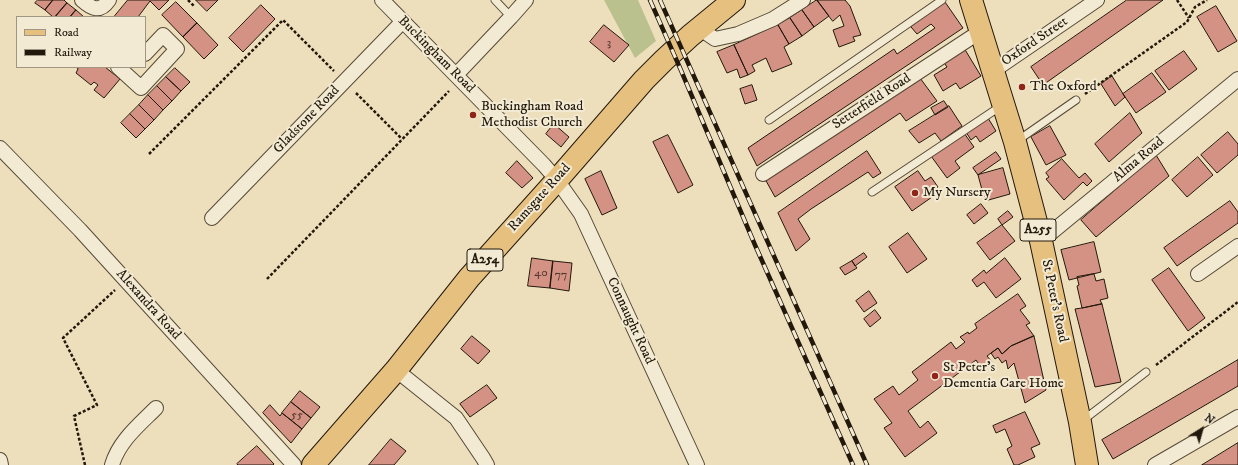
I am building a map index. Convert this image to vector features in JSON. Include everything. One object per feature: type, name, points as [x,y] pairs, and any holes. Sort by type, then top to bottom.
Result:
[{"type":"main road","name":"Ramsgate Road","points":[[313,465],[396,370],[469,278],[644,80],[710,15],[734,0]]},
{"type":"main road","name":"St Peter's Road","points":[[971,0],[1015,142],[1041,242],[1080,422],[1087,465]]},
{"type":"street","points":[[82,0],[90,7],[101,8]]},
{"type":"street","name":"Buckingham Road","points":[[382,0],[557,180]]},
{"type":"street","points":[[458,77],[526,0]]},
{"type":"street","points":[[710,15],[715,39],[738,34],[773,19],[803,0]]},
{"type":"street","name":"Oxford Street","points":[[993,71],[1097,0]]},
{"type":"street","name":"Gladstone Road","points":[[212,218],[403,21]]},
{"type":"street","name":"Setterfield Road","points":[[763,174],[981,31]]},
{"type":"street","points":[[126,69],[141,88],[177,49],[163,35],[146,53]]},
{"type":"street","name":"Alma Road","points":[[1041,242],[1238,79]]},
{"type":"street","name":"Alexandra Road","points":[[0,148],[80,230],[294,465]]},
{"type":"street","name":"Connaught Road","points":[[557,180],[580,214],[697,465]]},
{"type":"street","points":[[1198,274],[1236,251]]},
{"type":"street","points":[[396,370],[456,418],[487,465]]},
{"type":"street","points":[[112,465],[115,455],[126,438],[156,408]]},
{"type":"street","points":[[1155,465],[1238,417]]},
{"type":"street","points":[[0,460],[1,465]]},
{"type":"lane","points":[[495,0],[512,17]]},
{"type":"lane","points":[[769,120],[942,0]]},
{"type":"lane","points":[[1015,142],[1076,100]]},
{"type":"lane","points":[[872,192],[1003,105]]},
{"type":"lane","points":[[1080,422],[1146,372]]},
{"type":"path","points":[[188,0],[195,7]]},
{"type":"path","points":[[1177,0],[1190,18]]},
{"type":"path","points":[[1076,100],[1187,22],[1195,8],[1207,0]]},
{"type":"path","points":[[149,154],[283,20],[402,139]]},
{"type":"path","points":[[267,279],[402,139],[458,77]]},
{"type":"path","points":[[85,465],[74,416],[97,405],[63,338],[126,281]]},
{"type":"path","points":[[1146,372],[1238,302]]},
{"type":"green space","points":[[604,0],[638,0],[656,41],[635,58]]},
{"type":"building","points":[[38,0],[53,0],[45,10],[35,3]]},
{"type":"building","points":[[53,0],[64,0],[67,3],[56,16],[52,16],[45,10]]},
{"type":"building","points":[[128,0],[169,0],[159,10],[150,1],[139,16],[115,16]]},
{"type":"building","points":[[196,0],[218,0],[207,11]]},
{"type":"building","points":[[817,0],[845,0],[850,6],[861,35],[853,37],[855,41],[839,47],[833,30],[844,26],[840,15],[833,21]]},
{"type":"building","points":[[817,0],[829,16],[814,27],[802,10]]},
{"type":"building","points":[[1127,0],[1163,0],[1043,85],[1031,67]]},
{"type":"building","points":[[176,2],[197,23],[183,37],[162,15]]},
{"type":"building","points":[[945,2],[963,28],[757,166],[748,148],[894,49],[897,54],[935,28],[931,24],[917,34],[911,27]]},
{"type":"building","points":[[67,3],[76,10],[71,16],[56,16]]},
{"type":"building","points":[[261,5],[275,19],[243,52],[229,38]]},
{"type":"building","points":[[1216,6],[1237,41],[1218,52],[1197,17]]},
{"type":"building","points":[[76,10],[83,16],[71,16]]},
{"type":"building","points":[[802,10],[814,27],[802,36],[790,18]]},
{"type":"building","points":[[790,18],[802,36],[789,44],[778,25]]},
{"type":"building","points":[[197,23],[218,45],[204,59],[183,37]]},
{"type":"building","points":[[604,25],[629,45],[614,62],[590,42]]},
{"type":"building","points":[[778,25],[789,44],[784,47],[792,64],[772,72],[766,58],[752,65],[755,71],[748,75],[734,45]]},
{"type":"building","points":[[734,45],[748,75],[740,78],[737,69],[727,73],[717,52]]},
{"type":"building","points":[[964,48],[981,76],[960,89],[956,83],[943,91],[934,75],[947,67],[943,61]]},
{"type":"building","points":[[1184,51],[1197,69],[1169,90],[1155,71]]},
{"type":"building","points":[[77,68],[106,68],[120,79],[104,98],[94,90],[98,85],[94,82],[91,85],[76,73]]},
{"type":"building","points":[[175,68],[190,82],[181,91],[166,77]]},
{"type":"building","points":[[1152,73],[1166,92],[1136,113],[1123,94]]},
{"type":"building","points":[[1112,76],[1125,97],[1115,106],[1101,84]]},
{"type":"building","points":[[166,77],[181,91],[172,101],[157,86]]},
{"type":"building","points":[[920,78],[937,101],[906,121],[900,113],[775,197],[765,179]]},
{"type":"building","points":[[752,85],[757,100],[745,104],[740,89]]},
{"type":"building","points":[[157,86],[172,101],[163,110],[148,95]]},
{"type":"building","points":[[148,95],[163,110],[154,120],[139,105]]},
{"type":"building","points":[[944,101],[948,107],[935,115],[931,108]]},
{"type":"building","points":[[139,105],[154,120],[145,129],[130,114]]},
{"type":"building","points":[[949,106],[962,126],[941,141],[935,133],[919,143],[909,131]]},
{"type":"building","points":[[1130,113],[1142,133],[1109,162],[1095,144]]},
{"type":"building","points":[[130,114],[145,129],[136,138],[121,123]]},
{"type":"building","points":[[988,118],[996,131],[980,142],[976,136],[971,140],[966,132]]},
{"type":"building","points":[[554,124],[569,137],[561,147],[546,134]]},
{"type":"building","points":[[1050,126],[1066,155],[1046,165],[1031,137]]},
{"type":"building","points":[[1228,132],[1238,144],[1238,155],[1217,173],[1201,155]]},
{"type":"building","points":[[964,133],[974,147],[955,161],[960,168],[947,178],[931,156]]},
{"type":"building","points":[[668,135],[693,185],[678,193],[653,142]]},
{"type":"building","points":[[867,151],[881,173],[873,178],[868,172],[798,219],[810,239],[796,251],[778,213]]},
{"type":"building","points":[[996,152],[1001,159],[978,175],[973,168]]},
{"type":"building","points":[[1156,155],[1169,176],[1096,237],[1081,220]]},
{"type":"building","points":[[1198,157],[1213,175],[1187,197],[1172,180]]},
{"type":"building","points":[[1062,159],[1079,178],[1085,173],[1092,181],[1087,186],[1083,182],[1064,200],[1046,179],[1049,177],[1046,173]]},
{"type":"building","points":[[517,161],[533,178],[522,188],[506,173]]},
{"type":"building","points":[[1003,168],[1010,194],[985,201],[978,175]]},
{"type":"building","points":[[601,171],[617,208],[602,215],[585,179]]},
{"type":"building","points":[[918,171],[925,181],[931,177],[938,187],[932,191],[935,195],[912,211],[895,187]]},
{"type":"building","points":[[1230,201],[1238,212],[1238,223],[1177,266],[1164,248]]},
{"type":"building","points":[[981,204],[988,213],[974,224],[967,215]]},
{"type":"building","points":[[1008,211],[1013,217],[1002,225],[998,219]]},
{"type":"building","points":[[1002,225],[1015,241],[990,260],[977,243]]},
{"type":"building","points":[[908,233],[927,259],[907,273],[889,247]]},
{"type":"building","points":[[1094,242],[1101,272],[1069,280],[1061,250]]},
{"type":"building","points":[[864,253],[867,257],[855,266],[852,261]]},
{"type":"building","points":[[532,258],[553,261],[550,288],[528,286]]},
{"type":"building","points":[[1005,258],[1021,279],[996,298],[984,282],[977,287],[972,280],[984,270],[986,273]]},
{"type":"building","points":[[553,261],[572,263],[569,291],[550,288]]},
{"type":"building","points":[[852,261],[857,268],[845,275],[840,268]]},
{"type":"building","points":[[1169,268],[1205,318],[1188,331],[1152,280]]},
{"type":"building","points":[[1094,274],[1096,281],[1104,279],[1108,298],[1100,300],[1102,304],[1082,308],[1077,286],[1079,285],[1077,277]]},
{"type":"building","points":[[869,291],[877,303],[864,312],[856,301]]},
{"type":"building","name":"St Peter's Dementia Care Home","points":[[1018,294],[1026,306],[1020,310],[1030,323],[1026,325],[1034,336],[1011,346],[1002,354],[998,348],[987,356],[992,362],[982,369],[976,360],[908,411],[920,428],[928,421],[937,433],[905,457],[884,428],[892,423],[874,399],[893,386],[899,395],[918,380],[912,372],[951,342],[956,349],[965,342],[960,337],[968,332],[969,334],[977,328],[975,324]]},
{"type":"building","points":[[1102,304],[1121,382],[1095,387],[1075,309]]},
{"type":"building","points":[[875,310],[881,318],[870,327],[864,319]]},
{"type":"building","points":[[472,336],[490,351],[478,364],[461,349]]},
{"type":"building","points":[[1034,336],[1046,390],[1025,403],[1014,363],[1008,369],[1006,360],[1002,363],[998,357],[995,359],[991,353],[998,348],[1002,354],[1011,346]]},
{"type":"building","points":[[1238,360],[1238,386],[1113,459],[1102,440]]},
{"type":"building","points":[[487,385],[497,398],[470,417],[460,404]]},
{"type":"building","points":[[300,391],[320,407],[311,418],[291,402]]},
{"type":"building","points":[[291,402],[311,418],[302,429],[282,413]]},
{"type":"building","points":[[270,405],[280,416],[282,413],[302,429],[291,443],[263,413]]},
{"type":"building","points":[[1025,412],[1040,444],[1031,448],[1035,457],[1018,465],[1014,465],[1007,449],[1012,446],[1005,429],[996,433],[993,426]]},
{"type":"building","points":[[391,439],[406,451],[394,465],[369,465]]},
{"type":"building","points":[[1238,443],[1238,465],[1202,465]]},
{"type":"building","points":[[257,446],[274,464],[273,465],[237,464]]},
{"type":"railway","points":[[650,0],[755,245],[853,465]]},
{"type":"railway","points":[[660,0],[867,465]]},
{"type":"place","name":"The Oxford","points":[[1022,87]]},
{"type":"place","name":"Buckingham Road Methodist Church","points":[[473,115]]},
{"type":"place","name":"My Nursery","points":[[915,193]]},
{"type":"place","name":"St Peter's Dementia Care Home","points":[[935,376]]}]
